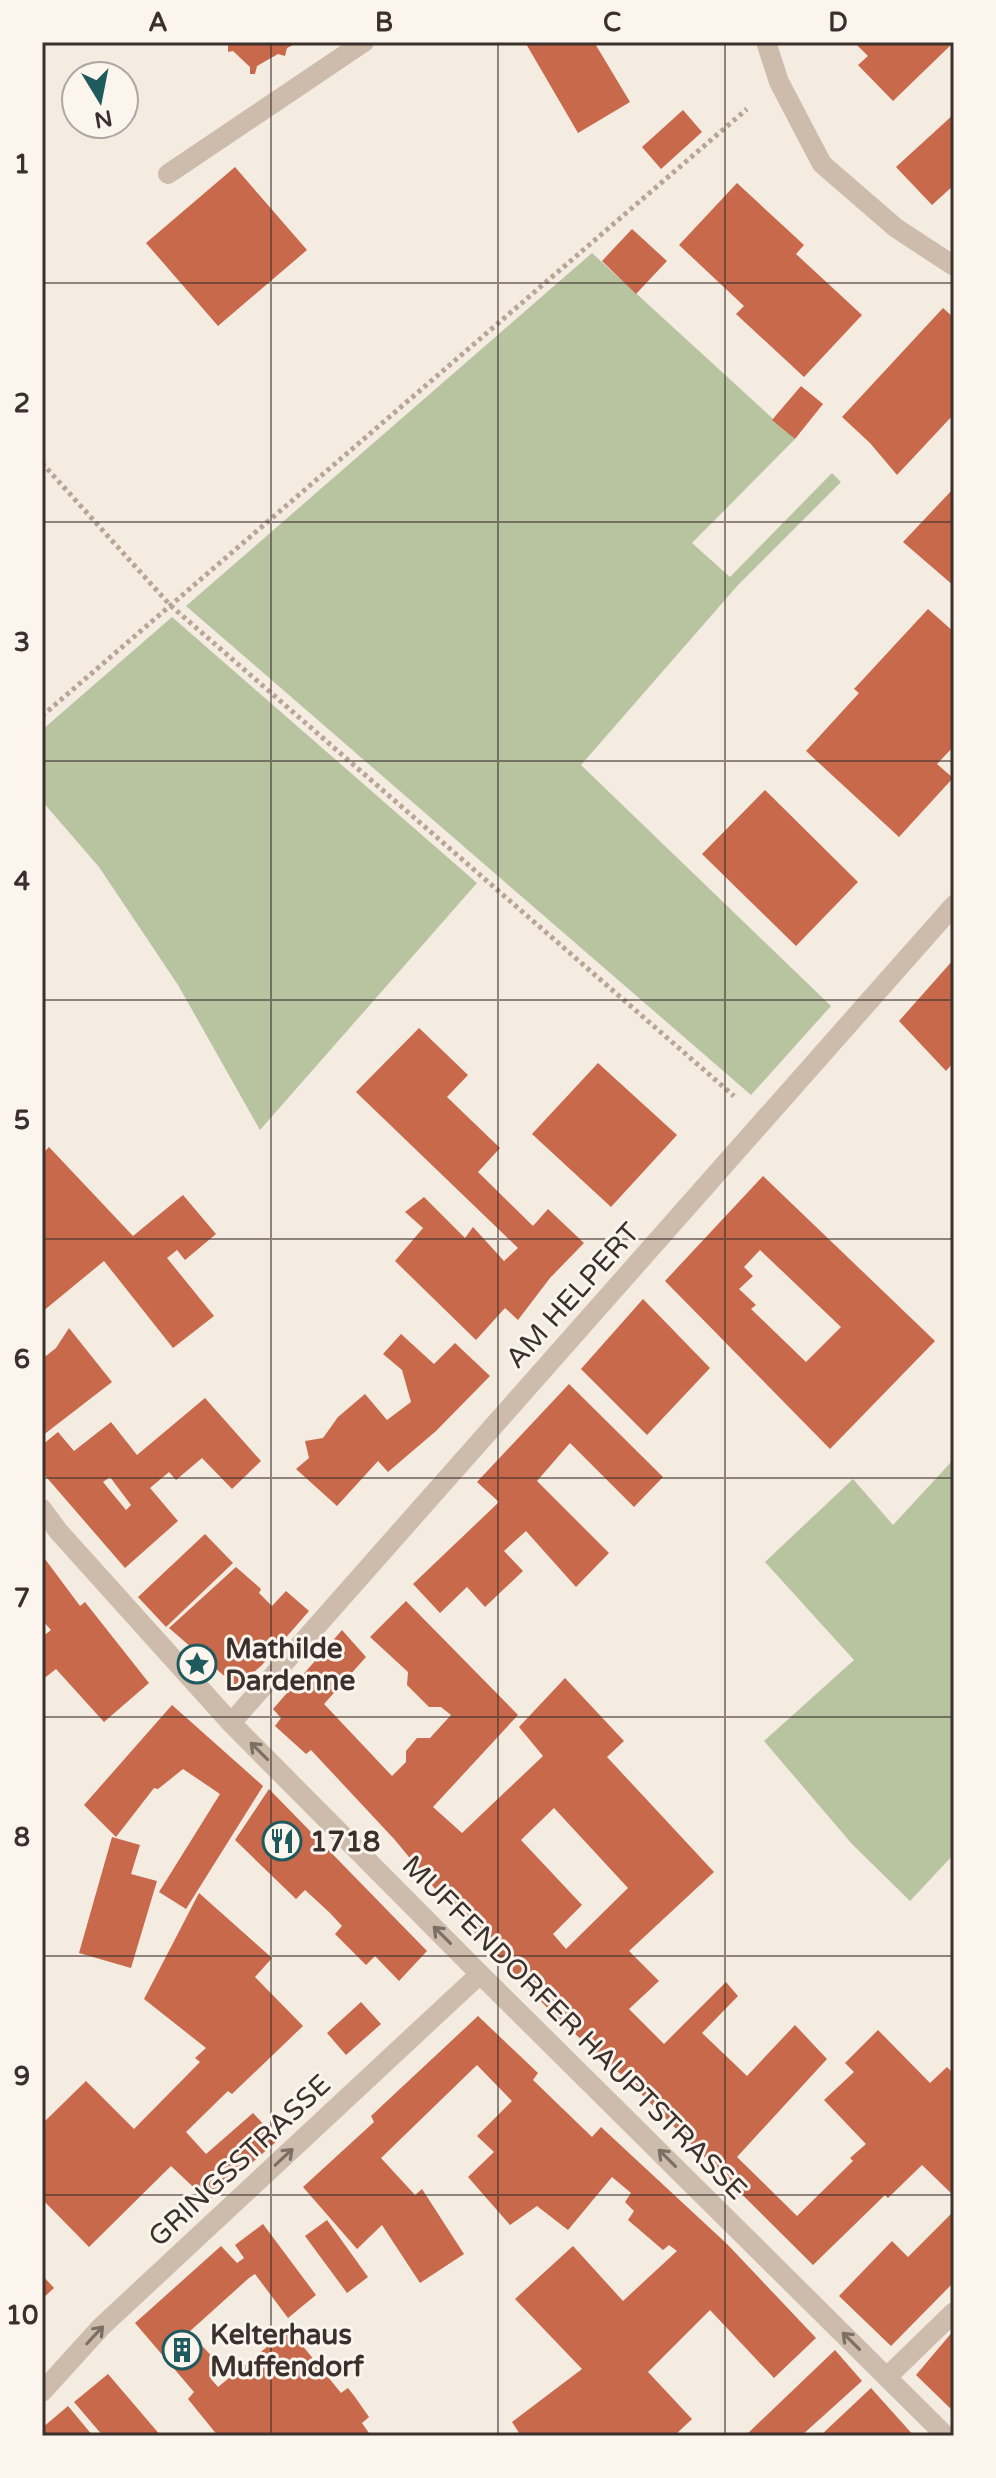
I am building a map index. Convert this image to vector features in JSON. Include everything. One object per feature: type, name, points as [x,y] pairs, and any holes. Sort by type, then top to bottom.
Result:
[{"type":"street","points":[[168,174],[364,42]]},
{"type":"street","points":[[766,42],[779,82],[822,164],[896,228],[954,266]]},
{"type":"street","name":"AM HELPERT","points":[[231,1723],[954,905]]},
{"type":"street","name":"MUFFENDORFER HAUPTSTRASSE","points":[[42,1509],[59,1532],[231,1723],[946,2436]]},
{"type":"street","name":"GRINGSSTRASSE","points":[[42,2392],[101,2327],[480,1974]]},
{"type":"street","points":[[887,2377],[954,2312]]},
{"type":"path","points":[[42,716],[779,82]]},
{"type":"path","points":[[42,463],[170,605],[763,1122]]},
{"type":"green space","points":[[592,253],[795,439],[692,543],[730,577],[832,473],[841,482],[738,585],[581,765],[831,1006],[751,1095],[186,606]]},
{"type":"green space","points":[[172,617],[477,883],[260,1130],[178,985],[99,867],[42,801],[42,730]]},
{"type":"green space","points":[[954,1459],[954,1854],[910,1901],[852,1844],[764,1741],[854,1660],[765,1562],[853,1479],[893,1525]]},
{"type":"building","points":[[225,42],[299,42],[287,48],[285,56],[278,54],[257,66],[255,74],[250,74],[250,67],[233,51],[228,52]]},
{"type":"building","points":[[525,42],[594,42],[630,102],[578,133]]},
{"type":"building","points":[[854,42],[954,42],[893,101],[858,65],[868,56]]},
{"type":"building","points":[[683,110],[702,132],[661,169],[642,147]]},
{"type":"building","points":[[954,114],[954,185],[932,205],[896,167]]},
{"type":"building","points":[[235,167],[307,250],[218,326],[146,243]]},
{"type":"building","points":[[737,183],[804,245],[796,254],[862,315],[804,377],[736,314],[744,306],[679,245]]},
{"type":"building","points":[[632,229],[667,261],[636,294],[602,261]]},
{"type":"building","points":[[943,308],[954,318],[954,414],[897,475],[870,443],[842,417]]},
{"type":"building","points":[[801,386],[823,404],[795,439],[772,420]]},
{"type":"building","points":[[954,488],[954,586],[903,542]]},
{"type":"building","points":[[928,609],[954,632],[954,746],[937,764],[953,778],[899,837],[806,751],[859,693],[854,689]]},
{"type":"building","points":[[765,790],[858,882],[796,946],[702,854]]},
{"type":"building","points":[[954,959],[954,1062],[946,1071],[899,1021]]},
{"type":"building","points":[[419,1028],[468,1075],[447,1097],[500,1148],[478,1172],[533,1226],[548,1209],[584,1243],[550,1278],[518,1320],[505,1308],[476,1340],[395,1261],[423,1228],[405,1212],[424,1197],[465,1238],[473,1227],[504,1261],[518,1248],[356,1092]]},
{"type":"building","points":[[598,1063],[677,1135],[611,1207],[532,1134]]},
{"type":"building","points":[[49,1147],[133,1236],[183,1195],[216,1234],[185,1260],[177,1250],[167,1258],[214,1316],[173,1348],[104,1261],[42,1312],[42,1154]]},
{"type":"building","points":[[763,1176],[935,1341],[830,1449],[665,1281]],"holes":[[[760,1250],[841,1327],[806,1362],[751,1309],[756,1305],[739,1289],[753,1276],[744,1267]]]},
{"type":"building","points":[[643,1299],[710,1368],[647,1435],[581,1369]]},
{"type":"building","points":[[69,1328],[112,1382],[42,1436],[42,1359],[56,1348]]},
{"type":"building","points":[[401,1334],[434,1364],[455,1343],[490,1376],[436,1431],[388,1472],[378,1461],[337,1506],[296,1469],[309,1458],[305,1441],[323,1438],[338,1417],[365,1394],[387,1420],[411,1402],[402,1370],[383,1354]]},
{"type":"building","points":[[569,1384],[663,1477],[634,1507],[570,1443],[537,1481],[609,1553],[576,1587],[526,1531],[504,1551],[523,1571],[485,1607],[467,1587],[440,1613],[413,1584],[499,1502],[477,1482]]},
{"type":"building","points":[[205,1398],[261,1461],[232,1489],[202,1458],[176,1480],[169,1472],[150,1488],[178,1521],[125,1568],[42,1472],[42,1445],[58,1432],[74,1451],[111,1422],[137,1455]],"holes":[[[110,1477],[131,1505],[126,1510],[103,1482]]]},
{"type":"building","points":[[205,1534],[233,1563],[166,1627],[138,1597]]},
{"type":"building","points":[[42,1555],[80,1606],[85,1602],[149,1683],[104,1722],[56,1669],[42,1680],[42,1637],[51,1630],[42,1620]]},
{"type":"building","points":[[236,1567],[261,1589],[259,1593],[272,1606],[286,1591],[309,1611],[262,1665],[237,1687],[169,1628]]},
{"type":"building","points":[[406,1601],[518,1715],[433,1807],[462,1833],[543,1756],[519,1727],[565,1678],[624,1741],[607,1757],[714,1872],[629,1951],[659,1981],[629,2009],[664,2044],[726,1982],[738,1996],[702,2033],[747,2076],[795,2025],[827,2059],[737,2157],[797,2216],[866,2144],[824,2100],[854,2072],[845,2063],[878,2030],[930,2083],[947,2067],[954,2074],[954,2196],[922,2165],[888,2198],[885,2195],[813,2265],[624,2077],[558,2019],[450,1907],[395,1840],[311,1750],[306,1754],[275,1726],[281,1718],[273,1709],[342,1630],[366,1657],[324,1704],[392,1776],[406,1762],[406,1751],[417,1738],[430,1738],[451,1715],[441,1707],[429,1707],[407,1685],[408,1672],[370,1637]],"holes":[[[554,1808],[628,1888],[566,1949],[553,1934],[582,1905],[521,1840]]]},
{"type":"building","points":[[172,1705],[263,1786],[186,1909],[159,1892],[220,1794],[183,1769],[158,1789],[154,1788],[116,1837],[84,1805]]},
{"type":"building","points":[[269,1789],[427,1951],[399,1981],[375,1956],[366,1965],[335,1934],[342,1926],[330,1913],[305,1890],[296,1899],[235,1840]]},
{"type":"building","points":[[112,1837],[140,1845],[131,1874],[157,1881],[131,1968],[79,1953]]},
{"type":"building","points":[[199,1893],[272,1958],[255,1977],[303,2026],[232,2094],[228,2091],[186,2132],[206,2154],[253,2113],[278,2140],[208,2201],[171,2166],[89,2247],[42,2199],[42,2124],[86,2081],[134,2129],[200,2062],[195,2058],[206,2048],[144,1999]]},
{"type":"building","points":[[361,2002],[381,2024],[346,2055],[327,2033]]},
{"type":"building","points":[[478,2016],[538,2073],[533,2080],[592,2137],[601,2127],[727,2244],[816,2338],[774,2378],[710,2310],[648,2372],[692,2419],[674,2436],[521,2436],[512,2422],[582,2369],[515,2299],[573,2246],[623,2301],[677,2251],[669,2245],[663,2250],[628,2220],[634,2211],[625,2202],[631,2193],[612,2177],[568,2230],[537,2206],[510,2225],[468,2177],[494,2152],[477,2136],[512,2101],[477,2065],[381,2158],[415,2195],[422,2189],[464,2254],[420,2283],[382,2225],[357,2249],[303,2187],[374,2122],[371,2116]]},
{"type":"building","points":[[954,2211],[954,2282],[891,2346],[839,2296],[892,2241],[908,2257]]},
{"type":"building","points":[[327,2220],[368,2277],[347,2293],[305,2236]]},
{"type":"building","name":"Kelterhaus Muffendorf","points":[[263,2224],[316,2295],[288,2318],[255,2274],[249,2278],[189,2332],[222,2367],[211,2379],[218,2387],[289,2329],[341,2393],[348,2388],[355,2397],[369,2417],[362,2423],[371,2436],[218,2436],[188,2399],[194,2392],[135,2323],[221,2246],[237,2263],[244,2258],[235,2245]]},
{"type":"building","points":[[42,2275],[54,2288],[42,2299]]},
{"type":"building","points":[[954,2330],[954,2412],[916,2375]]},
{"type":"building","points":[[835,2350],[862,2381],[801,2436],[745,2436]]},
{"type":"building","points":[[108,2374],[161,2436],[103,2436],[74,2402]]},
{"type":"building","points":[[871,2388],[914,2436],[820,2436]]},
{"type":"building","points":[[68,2406],[93,2436],[47,2436],[42,2428]]},
{"type":"place","name":"Mathilde Dardenne","points":[[197,1664]]},
{"type":"place","name":"1718","points":[[282,1841]]},
{"type":"place","name":"Kelterhaus Muffendorf","points":[[182,2350]]}]
